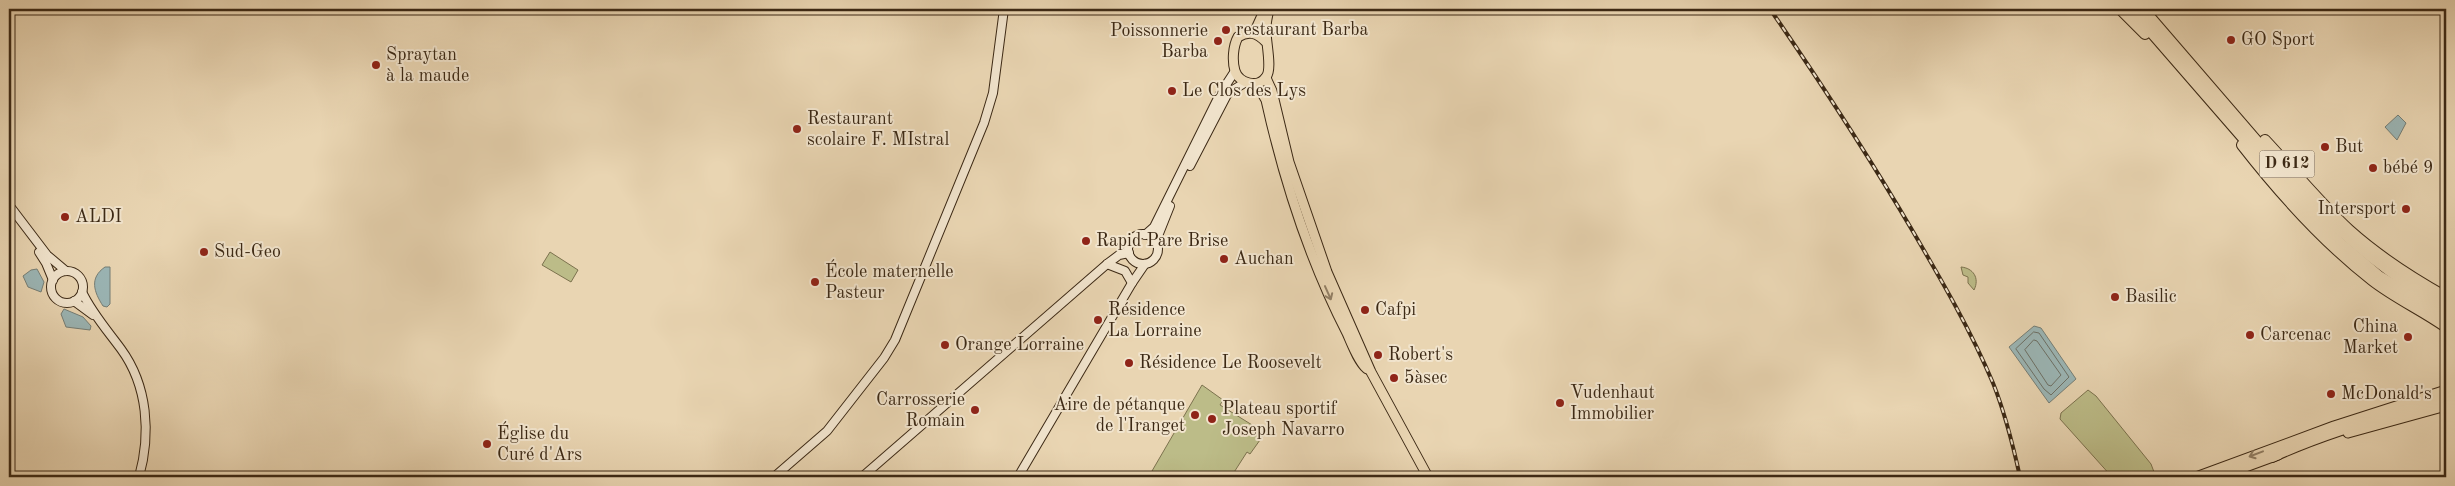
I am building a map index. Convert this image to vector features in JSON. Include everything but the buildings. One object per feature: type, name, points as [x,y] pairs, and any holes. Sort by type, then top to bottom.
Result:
[{"type":"highway","name":"D 612","points":[[2120,9],[2188,74]]},
{"type":"highway","name":"D 612","points":[[2131,9],[2303,207],[2339,242],[2379,276],[2446,316]]},
{"type":"highway","name":"D 612","points":[[2146,9],[2224,98],[2350,231],[2392,264],[2446,297]]},
{"type":"highway","name":"D 612","points":[[2146,9],[2327,219],[2383,268],[2446,307]]},
{"type":"highway","name":"D 612","points":[[2210,100],[2264,173],[2316,231],[2373,280],[2446,327]]},
{"type":"highway","points":[[2272,457],[2304,442],[2354,424],[2446,398]]},
{"type":"main road","points":[[774,477],[827,431],[890,349],[910,307],[984,123],[993,92],[1004,9]]},
{"type":"main road","points":[[1254,33],[1265,9]]},
{"type":"main road","points":[[1018,477],[1132,282],[1145,264],[1154,259],[1158,253],[1156,241],[1180,185],[1228,93],[1266,78],[1269,71],[1266,26],[1269,9]]},
{"type":"main road","points":[[1266,42],[1254,33],[1243,34],[1238,37],[1234,44],[1235,71],[1239,78],[1250,83],[1262,93],[1266,100],[1287,186],[1305,236],[1340,320],[1364,367],[1371,372]]},
{"type":"main road","points":[[1145,264],[1134,261],[1129,254],[1132,240],[1154,227],[1220,94],[1235,71]]},
{"type":"main road","points":[[1266,78],[1272,90],[1289,162],[1327,272],[1371,372],[1428,477]]},
{"type":"main road","points":[[1287,186],[1293,190],[1304,207]]},
{"type":"main road","points":[[9,204],[47,255],[66,272],[79,276],[83,284],[82,292],[74,301]]},
{"type":"main road","points":[[9,213],[46,263],[53,280],[52,289],[55,297],[62,302],[74,301],[98,319]]},
{"type":"main road","points":[[1145,234],[1156,241]]},
{"type":"main road","points":[[1305,236],[1321,269],[1327,272]]},
{"type":"main road","points":[[862,477],[1107,264],[1120,256],[1129,254]]},
{"type":"main road","points":[[1132,282],[1134,261]]},
{"type":"main road","points":[[1107,264],[1125,271],[1132,282]]},
{"type":"main road","points":[[53,280],[56,276],[66,272]]},
{"type":"main road","points":[[82,292],[98,319],[132,366],[142,395],[146,427],[145,447],[138,477]]},
{"type":"main road","points":[[2196,477],[2334,426],[2446,390]]},
{"type":"main road","points":[[2218,477],[2272,457],[2370,426],[2446,406]]},
{"type":"green space","points":[[550,252],[578,270],[571,282],[542,265]]},
{"type":"green space","points":[[1961,267],[1969,269],[1974,274],[1976,286],[1974,290],[1968,283],[1968,277],[1963,275]]},
{"type":"green space","name":"Plateau sportif Joseph Navarro","points":[[1202,385],[1223,400],[1220,405],[1265,433],[1250,454],[1247,452],[1231,477],[1163,477],[1152,471]]},
{"type":"green space","points":[[2088,390],[2096,396],[2151,464],[2154,472],[2152,477],[2112,477],[2060,419],[2061,413]]},
{"type":"water","points":[[2398,115],[2406,123],[2397,140],[2385,127]]},
{"type":"water","points":[[105,267],[110,267],[110,304],[107,307],[103,306],[95,290],[95,280],[100,271]]},
{"type":"water","points":[[37,269],[44,282],[41,292],[28,287],[23,276],[31,270]]},
{"type":"water","points":[[64,309],[83,317],[91,326],[90,330],[66,327],[61,314]]},
{"type":"water","points":[[2034,326],[2041,328],[2076,379],[2049,403],[2009,347]]},
{"type":"railway","points":[[1770,9],[1863,149],[1956,308],[1993,383],[2008,429],[2020,477]]},
{"type":"place","name":"restaurant Barba","points":[[1226,30]]},
{"type":"place","name":"GO Sport","points":[[2231,40]]},
{"type":"place","name":"Poissonnerie Barba","points":[[1218,41]]},
{"type":"place","name":"Spraytan à la maude","points":[[376,65]]},
{"type":"place","name":"Le Clos des Lys","points":[[1172,91]]},
{"type":"place","name":"Restaurant scolaire F. MIstral","points":[[797,129]]},
{"type":"place","name":"But","points":[[2325,147]]},
{"type":"place","name":"bébé 9","points":[[2373,168]]},
{"type":"place","name":"Intersport","points":[[2406,209]]},
{"type":"place","name":"ALDI","points":[[65,217]]},
{"type":"place","name":"Rapid Pare Brise","points":[[1086,241]]},
{"type":"place","name":"Sud-Geo","points":[[204,252]]},
{"type":"place","name":"Auchan","points":[[1224,259]]},
{"type":"place","name":"École maternelle Pasteur","points":[[815,282]]},
{"type":"place","name":"Basilic","points":[[2115,297]]},
{"type":"place","name":"Cafpi","points":[[1365,310]]},
{"type":"place","name":"Résidence La Lorraine","points":[[1098,320]]},
{"type":"place","name":"Carcenac","points":[[2250,335]]},
{"type":"place","name":"China Market","points":[[2408,337]]},
{"type":"place","name":"Orange Lorraine","points":[[945,345]]},
{"type":"place","name":"Robert's","points":[[1378,355]]},
{"type":"place","name":"Résidence Le Roosevelt","points":[[1129,363]]},
{"type":"place","name":"5àsec","points":[[1394,378]]},
{"type":"place","name":"McDonald's","points":[[2331,394]]},
{"type":"place","name":"Vudenhaut Immobilier","points":[[1560,403]]},
{"type":"place","name":"Carrosserie Romain","points":[[975,410]]},
{"type":"place","name":"Aire de pétanque de l'Iranget","points":[[1195,415]]},
{"type":"place","name":"Plateau sportif Joseph Navarro","points":[[1212,419]]},
{"type":"place","name":"Église du Curé d'Ars","points":[[487,444]]}]
